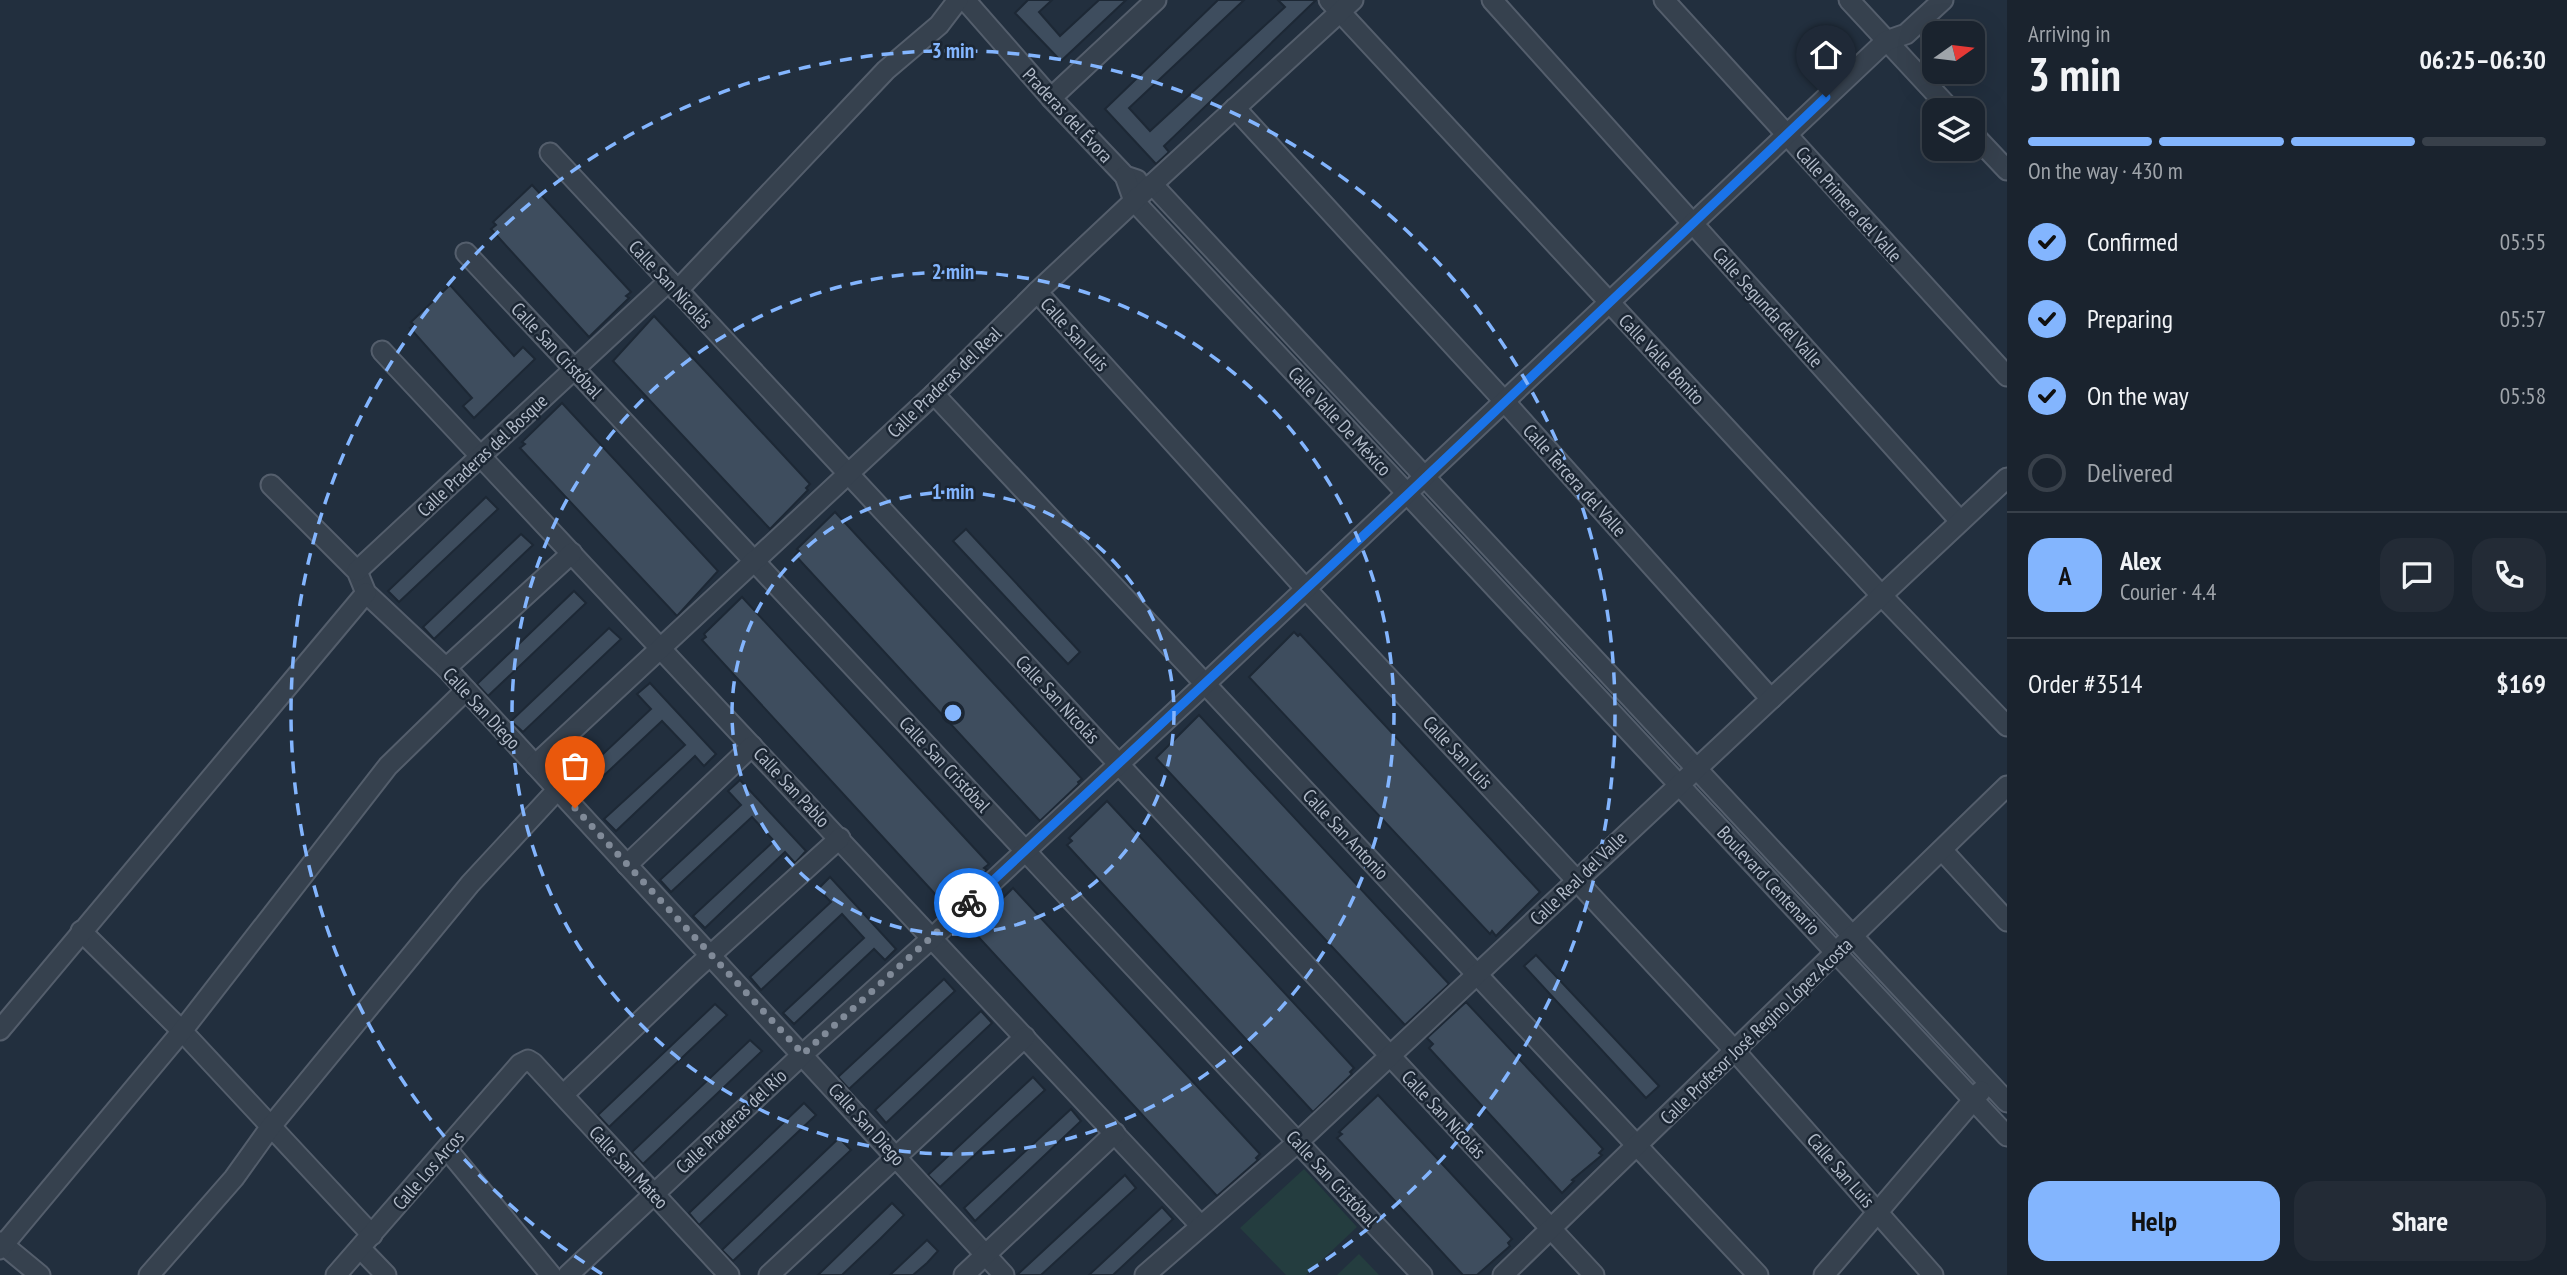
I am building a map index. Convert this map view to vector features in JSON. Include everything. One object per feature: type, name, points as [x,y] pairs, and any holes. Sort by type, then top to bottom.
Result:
[{"type":"street","name":"Calle Praderas del Bosque","points":[[357,571],[575,369],[673,286],[886,70],[939,25],[958,0]]},
{"type":"street","name":"Praderas del Évora","points":[[965,0],[1125,177],[1152,184]]},
{"type":"street","points":[[1051,98],[1156,0]]},
{"type":"street","name":"Calle Segunda del Valle","points":[[1492,0],[1960,521]]},
{"type":"street","name":"Calle Primera del Valle","points":[[1664,0],[2007,376]]},
{"type":"street","points":[[1849,0],[1940,98]]},
{"type":"street","name":"Calle Praderas del Río","points":[[568,1275],[1408,494],[1886,40],[1906,34],[1943,0]]},
{"type":"street","name":"Calle Praderas del Real","points":[[536,765],[934,394],[1037,292],[1235,108],[1341,4]]},
{"type":"street","name":"Calle Valle Bonito","points":[[1341,4],[1610,302],[2007,726]]},
{"type":"street","name":"Calle Tercera del Valle","points":[[1235,108],[1505,402],[1771,699]]},
{"type":"street","points":[[1985,147],[2007,170]]},
{"type":"street","name":"Calle San Nicolás","points":[[550,153],[1594,1275]]},
{"type":"street","name":"Calle Valle De México","points":[[1125,177],[1134,201],[1678,784]]},
{"type":"street","name":"Calle Valle De México","points":[[1152,184],[1695,769]]},
{"type":"street","name":"Calle San Cristóbal","points":[[466,253],[1422,1275]]},
{"type":"street","name":"Calle San Luis","points":[[1037,292],[1305,588],[1735,1051],[1933,1275]]},
{"type":"street","name":"Calle San Pablo","points":[[382,351],[1200,1225]]},
{"type":"street","name":"Calle San Antonio","points":[[934,394],[1758,1275]]},
{"type":"street","name":"Calle Real del Valle","points":[[1145,1275],[1298,1142],[2007,478]]},
{"type":"street","name":"Calle San Diego","points":[[271,485],[357,571],[366,593],[446,668],[1004,1275]]},
{"type":"street","points":[[446,668],[572,553]]},
{"type":"street","points":[[0,1030],[366,593]]},
{"type":"street","points":[[40,1275],[1,1246],[182,1031],[388,766],[466,690]]},
{"type":"street","points":[[627,865],[752,746]]},
{"type":"street","name":"Boulevard Centenario","points":[[1695,769],[2007,1102]]},
{"type":"street","name":"Boulevard Centenario","points":[[1678,784],[2007,1136]]},
{"type":"street","name":"Calle Profesor José Regino López Acosta","points":[[1503,1275],[2007,786]]},
{"type":"street","points":[[149,1275],[234,1178],[272,1125],[470,884],[558,789]]},
{"type":"street","points":[[564,1095],[693,971],[840,838]]},
{"type":"street","points":[[1942,850],[2007,921]]},
{"type":"street","points":[[81,931],[272,1125],[366,1241],[386,1275]]},
{"type":"street","points":[[769,1275],[1026,1037]]},
{"type":"street","name":"Calle San Mateo","points":[[524,1062],[533,1063],[564,1095],[729,1275]]},
{"type":"street","name":"Calle Los Arcos","points":[[336,1275],[524,1062]]},
{"type":"street","points":[[1824,1275],[1987,1082]]},
{"type":"street","points":[[964,1275],[1115,1133]]},
{"type":"street","points":[[447,1149],[551,1275]]},
{"type":"green space","points":[[1304,1169],[1357,1227],[1306,1275],[1286,1275],[1240,1228]]},
{"type":"green space","points":[[1359,1254],[1379,1275],[1337,1275]]},
{"type":"building","points":[[1028,0],[1052,0],[1039,12],[1060,36],[1099,0],[1126,0],[1061,61],[1015,13]]},
{"type":"building","points":[[1218,0],[1244,0],[1129,108],[1150,131],[1285,7],[1278,0],[1316,0],[1164,146],[1169,152],[1156,164],[1105,109]]},
{"type":"building","points":[[532,185],[631,292],[626,296],[629,298],[589,337],[491,229],[496,225],[493,222]]},
{"type":"building","points":[[450,285],[514,356],[523,347],[535,359],[474,418],[463,406],[472,398],[410,328],[414,325],[411,322]]},
{"type":"building","points":[[654,316],[810,484],[806,488],[808,490],[770,529],[613,361]]},
{"type":"building","points":[[562,403],[718,571],[677,616],[520,448],[525,444],[522,442]]},
{"type":"building","points":[[486,497],[498,509],[399,602],[388,591]]},
{"type":"building","points":[[835,512],[1082,779],[1040,821],[795,555],[799,551],[797,549]]},
{"type":"building","points":[[966,529],[1080,652],[1068,664],[953,541]]},
{"type":"building","points":[[521,534],[533,545],[434,639],[423,627]]},
{"type":"building","points":[[574,591],[586,603],[488,696],[477,684]]},
{"type":"building","points":[[742,597],[989,864],[984,868],[987,870],[947,907],[702,640],[706,637],[704,634]]},
{"type":"building","points":[[609,628],[621,639],[523,732],[511,721]]},
{"type":"building","points":[[1294,632],[1298,636],[1300,634],[1540,892],[1496,936],[1492,931],[1490,934],[1249,677]]},
{"type":"building","points":[[650,683],[716,754],[704,766],[695,756],[616,831],[604,819],[685,745],[662,721],[582,796],[571,784],[651,709],[637,694]]},
{"type":"building","points":[[1199,715],[1449,984],[1405,1025],[1156,758]]},
{"type":"building","points":[[740,780],[806,851],[795,863],[785,852],[705,928],[693,916],[774,841],[752,817],[671,892],[660,880],[741,805],[728,791]]},
{"type":"building","points":[[1107,801],[1354,1068],[1350,1072],[1352,1074],[1313,1112],[1067,845],[1072,841],[1069,838]]},
{"type":"building","points":[[830,877],[896,949],[885,960],[874,949],[794,1024],[783,1013],[864,938],[842,914],[761,990],[750,977],[831,902],[818,889]]},
{"type":"building","points":[[1013,888],[1260,1154],[1256,1158],[1258,1160],[1217,1196],[973,931],[978,927],[975,925]]},
{"type":"building","points":[[1536,955],[1659,1086],[1646,1098],[1524,966]]},
{"type":"building","points":[[944,979],[955,991],[849,1089],[838,1077]]},
{"type":"building","points":[[1466,1002],[1603,1149],[1599,1153],[1602,1155],[1572,1180],[1574,1181],[1562,1193],[1429,1048],[1433,1044],[1427,1038]]},
{"type":"building","points":[[715,1004],[727,1015],[609,1127],[598,1115]]},
{"type":"building","points":[[981,1011],[992,1023],[886,1123],[875,1110]]},
{"type":"building","points":[[750,1040],[762,1051],[643,1164],[632,1152]]},
{"type":"building","points":[[1033,1077],[1045,1090],[940,1187],[928,1175]]},
{"type":"building","points":[[1378,1095],[1512,1239],[1508,1243],[1510,1246],[1477,1275],[1463,1275],[1337,1138],[1342,1134],[1339,1132]]},
{"type":"building","points":[[804,1103],[816,1115],[699,1225],[689,1213]]},
{"type":"building","points":[[1071,1109],[1081,1121],[975,1221],[964,1208]]},
{"type":"building","points":[[839,1138],[851,1150],[733,1261],[722,1250]]},
{"type":"building","points":[[1125,1175],[1136,1188],[1041,1275],[1017,1275]]},
{"type":"building","points":[[892,1203],[904,1215],[880,1239],[842,1275],[818,1275]]},
{"type":"building","points":[[1162,1207],[1173,1219],[1113,1275],[1089,1275]]},
{"type":"building","points":[[927,1240],[938,1251],[927,1263],[913,1275],[890,1275]]},
{"type":"way so far","points":[[575,808],[803,1054],[969,903]]},
{"type":"route","points":[[969,903],[1408,494],[1826,97]]}]
